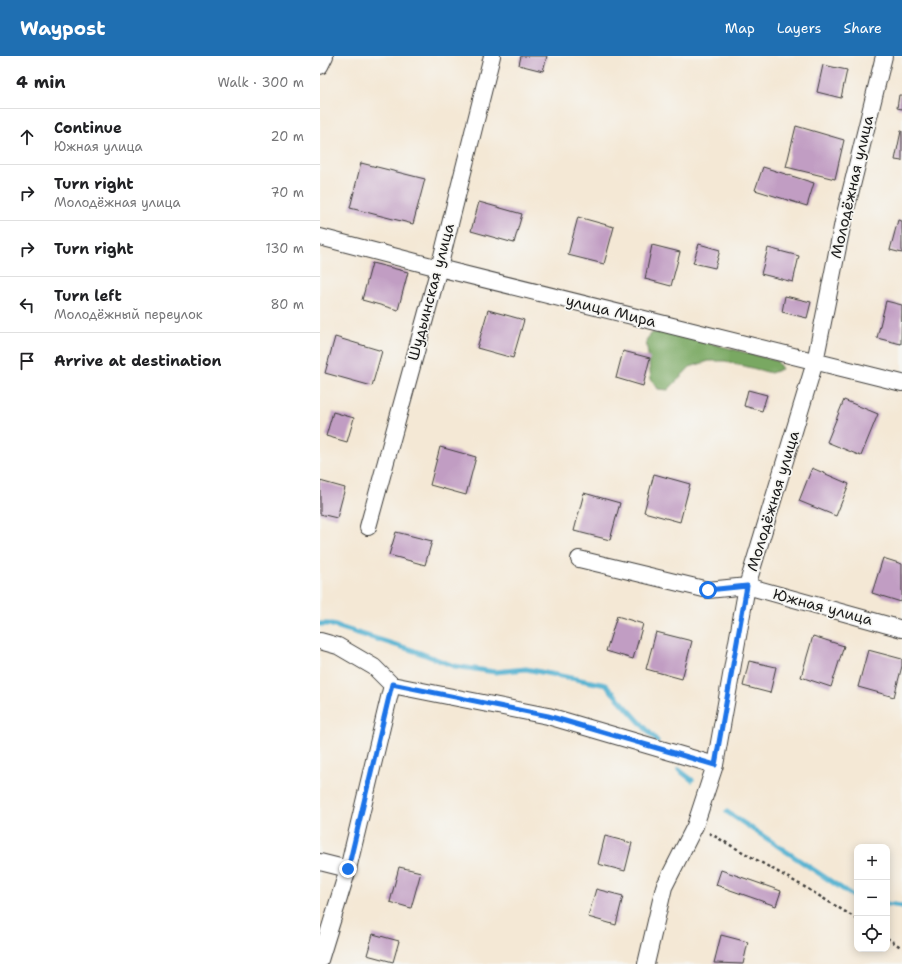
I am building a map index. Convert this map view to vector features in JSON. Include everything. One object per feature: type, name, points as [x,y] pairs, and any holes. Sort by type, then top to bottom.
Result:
[{"type":"street","points":[[320,66],[325,56]]},
{"type":"street","name":"Шудьинская улица","points":[[368,527],[439,268],[492,56]]},
{"type":"street","name":"Молодёжная улица","points":[[646,964],[664,887],[696,826],[715,765],[747,586],[815,362],[843,222],[884,56]]},
{"type":"street","name":"улица Мира","points":[[320,237],[902,383]]},
{"type":"street","name":"Южная улица","points":[[579,559],[708,590],[747,586],[902,629]]},
{"type":"street","points":[[320,641],[338,646],[374,667],[392,684],[548,716],[715,765]]},
{"type":"street","points":[[320,960],[348,869],[392,684]]},
{"type":"street","points":[[320,862],[348,869]]},
{"type":"path","points":[[696,826],[808,889],[854,917]]},
{"type":"path","points":[[890,940],[902,948]]},
{"type":"green space","points":[[665,331],[777,361],[782,369],[771,373],[725,361],[709,361],[690,367],[668,390],[658,389],[651,379],[646,340],[652,333]]},
{"type":"building","points":[[521,56],[547,56],[543,71],[519,65]]},
{"type":"building","points":[[823,65],[847,70],[841,98],[817,92]]},
{"type":"building","points":[[899,95],[902,95],[902,109],[897,108]]},
{"type":"building","points":[[796,126],[844,140],[835,179],[786,167]]},
{"type":"building","points":[[902,131],[902,161],[895,160]]},
{"type":"building","points":[[361,163],[425,179],[413,224],[350,208]]},
{"type":"building","points":[[763,167],[814,183],[807,206],[755,190]]},
{"type":"building","points":[[479,202],[522,214],[514,243],[471,231]]},
{"type":"building","points":[[578,217],[614,227],[604,264],[568,255]]},
{"type":"building","points":[[898,220],[902,221],[902,253],[890,250]]},
{"type":"building","points":[[699,244],[720,250],[715,268],[693,263]]},
{"type":"building","points":[[652,245],[680,252],[671,286],[645,279]]},
{"type":"building","points":[[768,248],[799,256],[793,282],[761,274]]},
{"type":"building","points":[[372,263],[408,272],[398,310],[362,300]]},
{"type":"building","points":[[785,296],[811,302],[807,318],[782,312]]},
{"type":"building","points":[[886,301],[902,305],[901,344],[877,338]]},
{"type":"building","points":[[488,310],[524,320],[513,358],[477,348]]},
{"type":"building","points":[[335,337],[382,351],[372,386],[325,373]]},
{"type":"building","points":[[623,351],[650,358],[643,386],[616,378]]},
{"type":"building","points":[[748,390],[767,395],[762,411],[744,406]]},
{"type":"building","points":[[844,400],[878,414],[861,456],[827,442]]},
{"type":"building","points":[[333,412],[354,418],[347,442],[326,436]]},
{"type":"building","points":[[440,447],[476,457],[466,495],[430,485]]},
{"type":"building","points":[[812,468],[849,484],[836,516],[799,501]]},
{"type":"building","points":[[654,474],[690,484],[680,522],[644,512]]},
{"type":"building","points":[[320,481],[345,488],[337,518],[320,514]]},
{"type":"building","points":[[584,493],[620,503],[610,540],[574,531]]},
{"type":"building","points":[[396,532],[432,541],[425,565],[389,555]]},
{"type":"building","points":[[883,558],[902,564],[901,602],[872,593]]},
{"type":"building","points":[[617,616],[643,624],[633,659],[606,651]]},
{"type":"building","points":[[656,632],[692,641],[682,679],[646,669]]},
{"type":"building","points":[[813,636],[844,646],[831,687],[801,677]]},
{"type":"building","points":[[868,650],[902,659],[902,666],[894,697],[858,687]]},
{"type":"building","points":[[749,661],[776,667],[770,693],[743,686]]},
{"type":"building","points":[[605,836],[632,843],[625,871],[598,864]]},
{"type":"building","points":[[399,867],[421,872],[411,908],[390,902]]},
{"type":"building","points":[[721,870],[781,891],[776,906],[716,885]]},
{"type":"building","points":[[596,889],[623,896],[616,925],[588,917]]},
{"type":"building","points":[[373,934],[399,941],[393,962],[367,955]]},
{"type":"building","points":[[721,935],[748,942],[743,964],[714,963]]},
{"type":"waterway","points":[[320,624],[329,624],[415,651],[454,666],[495,672],[526,669],[606,685],[657,741]]},
{"type":"waterway","points":[[679,770],[692,780]]},
{"type":"waterway","points":[[727,812],[854,896]]},
{"type":"waterway","points":[[890,904],[902,906]]},
{"type":"route","points":[[348,869],[392,684],[548,716],[715,765],[747,586],[708,590]]}]
